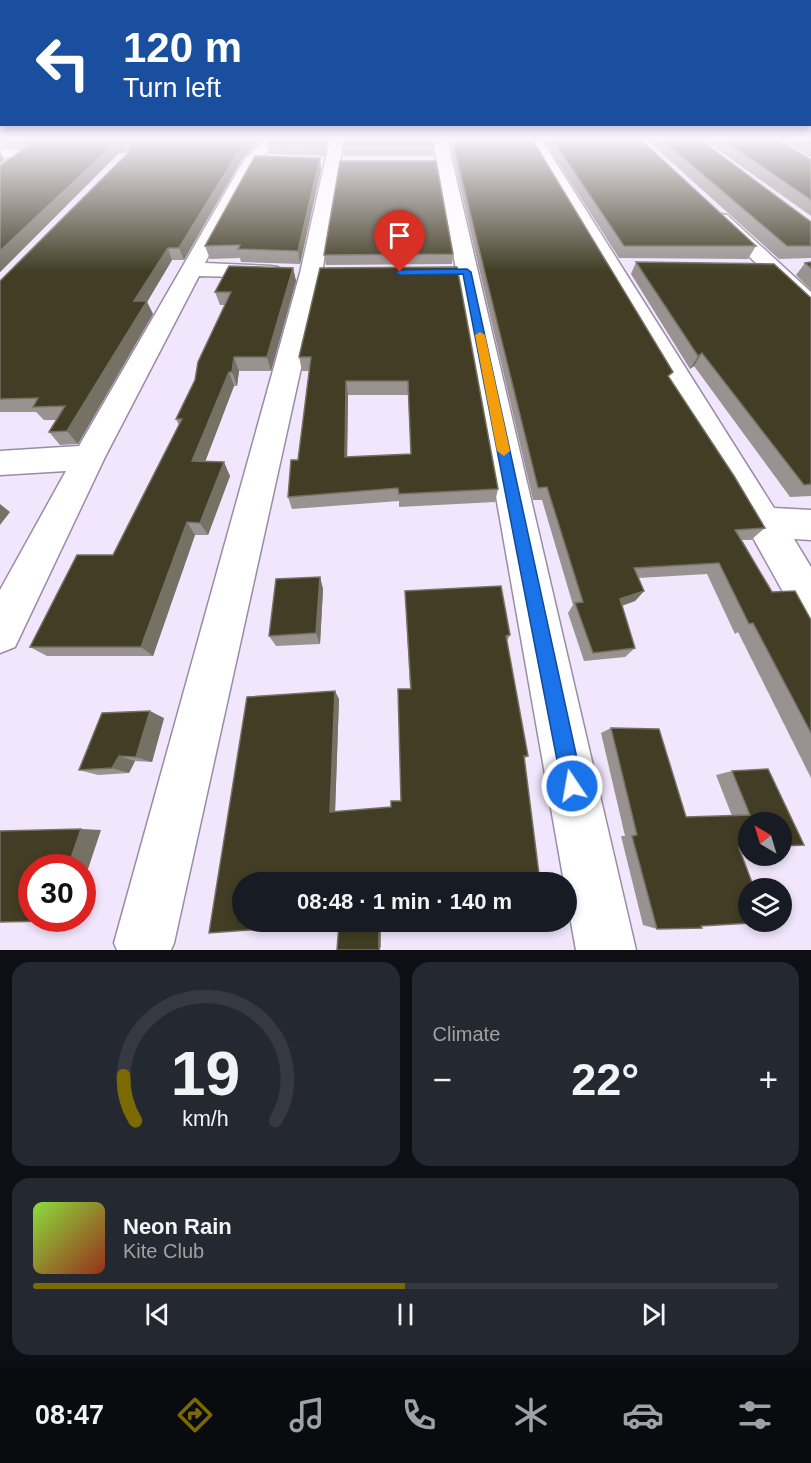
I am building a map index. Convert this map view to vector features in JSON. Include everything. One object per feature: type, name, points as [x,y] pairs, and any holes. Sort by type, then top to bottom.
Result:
[{"type":"street","points":[[0,632],[90,457],[192,269],[247,183]]},
{"type":"street","points":[[144,942],[322,273],[331,183]]},
{"type":"street","points":[[443,183],[456,272],[606,950]]},
{"type":"street","points":[[565,183],[624,266],[764,523],[811,603]]},
{"type":"street","points":[[705,203],[811,304]]},
{"type":"street","points":[[739,268],[802,266]]},
{"type":"street","points":[[192,269],[322,273]]},
{"type":"street","points":[[0,463],[90,457]]},
{"type":"street","points":[[764,523],[811,525]]},
{"type":"building","points":[[0,183],[72,183],[0,251]]},
{"type":"building","points":[[98,183],[219,183],[179,248],[168,248],[134,301],[147,301],[67,431],[49,432],[65,406],[33,407],[38,398],[0,399],[0,281]]},
{"type":"building","points":[[240,183],[314,183],[298,251],[238,249],[240,245],[205,246]]},
{"type":"building","points":[[336,183],[440,183],[453,254],[324,255]]},
{"type":"building","points":[[463,183],[559,183],[673,372],[668,376],[734,476],[765,528],[735,530],[772,592],[795,591],[811,620],[811,733],[753,623],[749,624],[719,563],[634,568],[644,591],[620,599],[635,648],[593,653],[575,603],[583,602],[547,487],[538,488]]},
{"type":"building","points":[[582,183],[688,183],[756,246],[624,246]]},
{"type":"building","points":[[713,183],[759,183],[811,222],[811,246],[787,246]]},
{"type":"building","points":[[787,183],[811,183],[811,200]]},
{"type":"building","points":[[636,262],[774,264],[811,298],[811,484],[804,485],[702,353],[698,356]]},
{"type":"building","points":[[229,266],[293,268],[267,357],[234,357],[232,372],[229,372],[192,461],[224,462],[200,523],[187,522],[141,647],[30,647],[77,555],[113,555],[182,419],[176,419],[195,380],[198,362],[231,292],[215,292]]},
{"type":"building","points":[[457,267],[498,489],[399,494],[398,488],[288,497],[291,460],[298,460],[311,357],[299,357],[320,268]],"holes":[[[346,381],[408,381],[411,454],[345,457]]]},
{"type":"building","points":[[320,577],[316,633],[269,636],[276,579]]},
{"type":"building","points":[[501,586],[510,635],[506,636],[528,756],[524,756],[539,872],[232,872],[232,931],[209,933],[247,697],[335,691],[330,812],[391,807],[391,801],[401,801],[398,689],[411,689],[405,591]]},
{"type":"building","points":[[150,711],[136,757],[119,756],[112,768],[79,770],[102,713]]},
{"type":"building","points":[[611,728],[659,729],[686,817],[738,815],[738,866],[746,866],[750,878],[738,878],[738,924],[701,926],[702,928],[657,929],[632,836],[637,835]]},
{"type":"building","points":[[768,769],[788,812],[749,812],[732,771]]},
{"type":"building","points":[[792,820],[804,845],[792,846]]},
{"type":"building","points":[[81,829],[72,854],[18,854],[18,922],[0,922],[0,831]]},
{"type":"building","points":[[338,932],[379,932],[379,950],[337,950]]},
{"type":"slow traffic","points":[[480,335],[504,451]]},
{"type":"route","points":[[400,272],[467,272],[572,786]]}]
